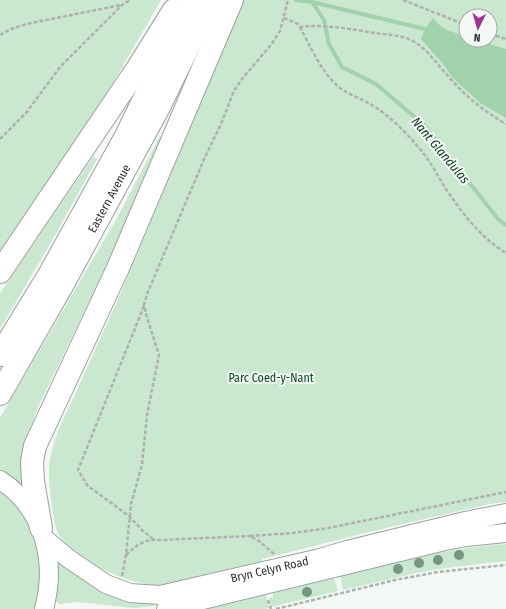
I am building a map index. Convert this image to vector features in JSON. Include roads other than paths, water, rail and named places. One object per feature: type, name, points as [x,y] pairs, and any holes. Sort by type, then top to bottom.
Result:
[{"type":"highway","points":[[0,272],[132,76],[180,0]]},
{"type":"highway","name":"Eastern Avenue","points":[[0,355],[49,275],[126,136],[192,0]]},
{"type":"highway","name":"Eastern Avenue","points":[[0,394],[63,284],[159,107],[211,0]]},
{"type":"highway","points":[[43,534],[33,481],[32,462],[35,446],[118,268],[232,0]]},
{"type":"street","points":[[0,480],[10,487],[27,504],[35,516],[43,534],[49,558],[50,571],[44,609]]},
{"type":"street","name":"Bryn Celyn Road","points":[[43,534],[69,559],[106,584],[130,593],[160,595],[320,558],[465,521],[506,513]]},
{"type":"street","name":"Bryn Celyn Road","points":[[166,609],[444,541],[506,533]]},
{"type":"waterway","name":"Nant Glandulas","points":[[296,0],[312,2],[324,20],[329,44],[342,67],[376,84],[423,124],[498,219],[506,225]]},
{"type":"waterway","points":[[312,2],[425,29]]},
{"type":"park label","name":"Parc Coed-y-Nant","points":[[271,378]]}]
